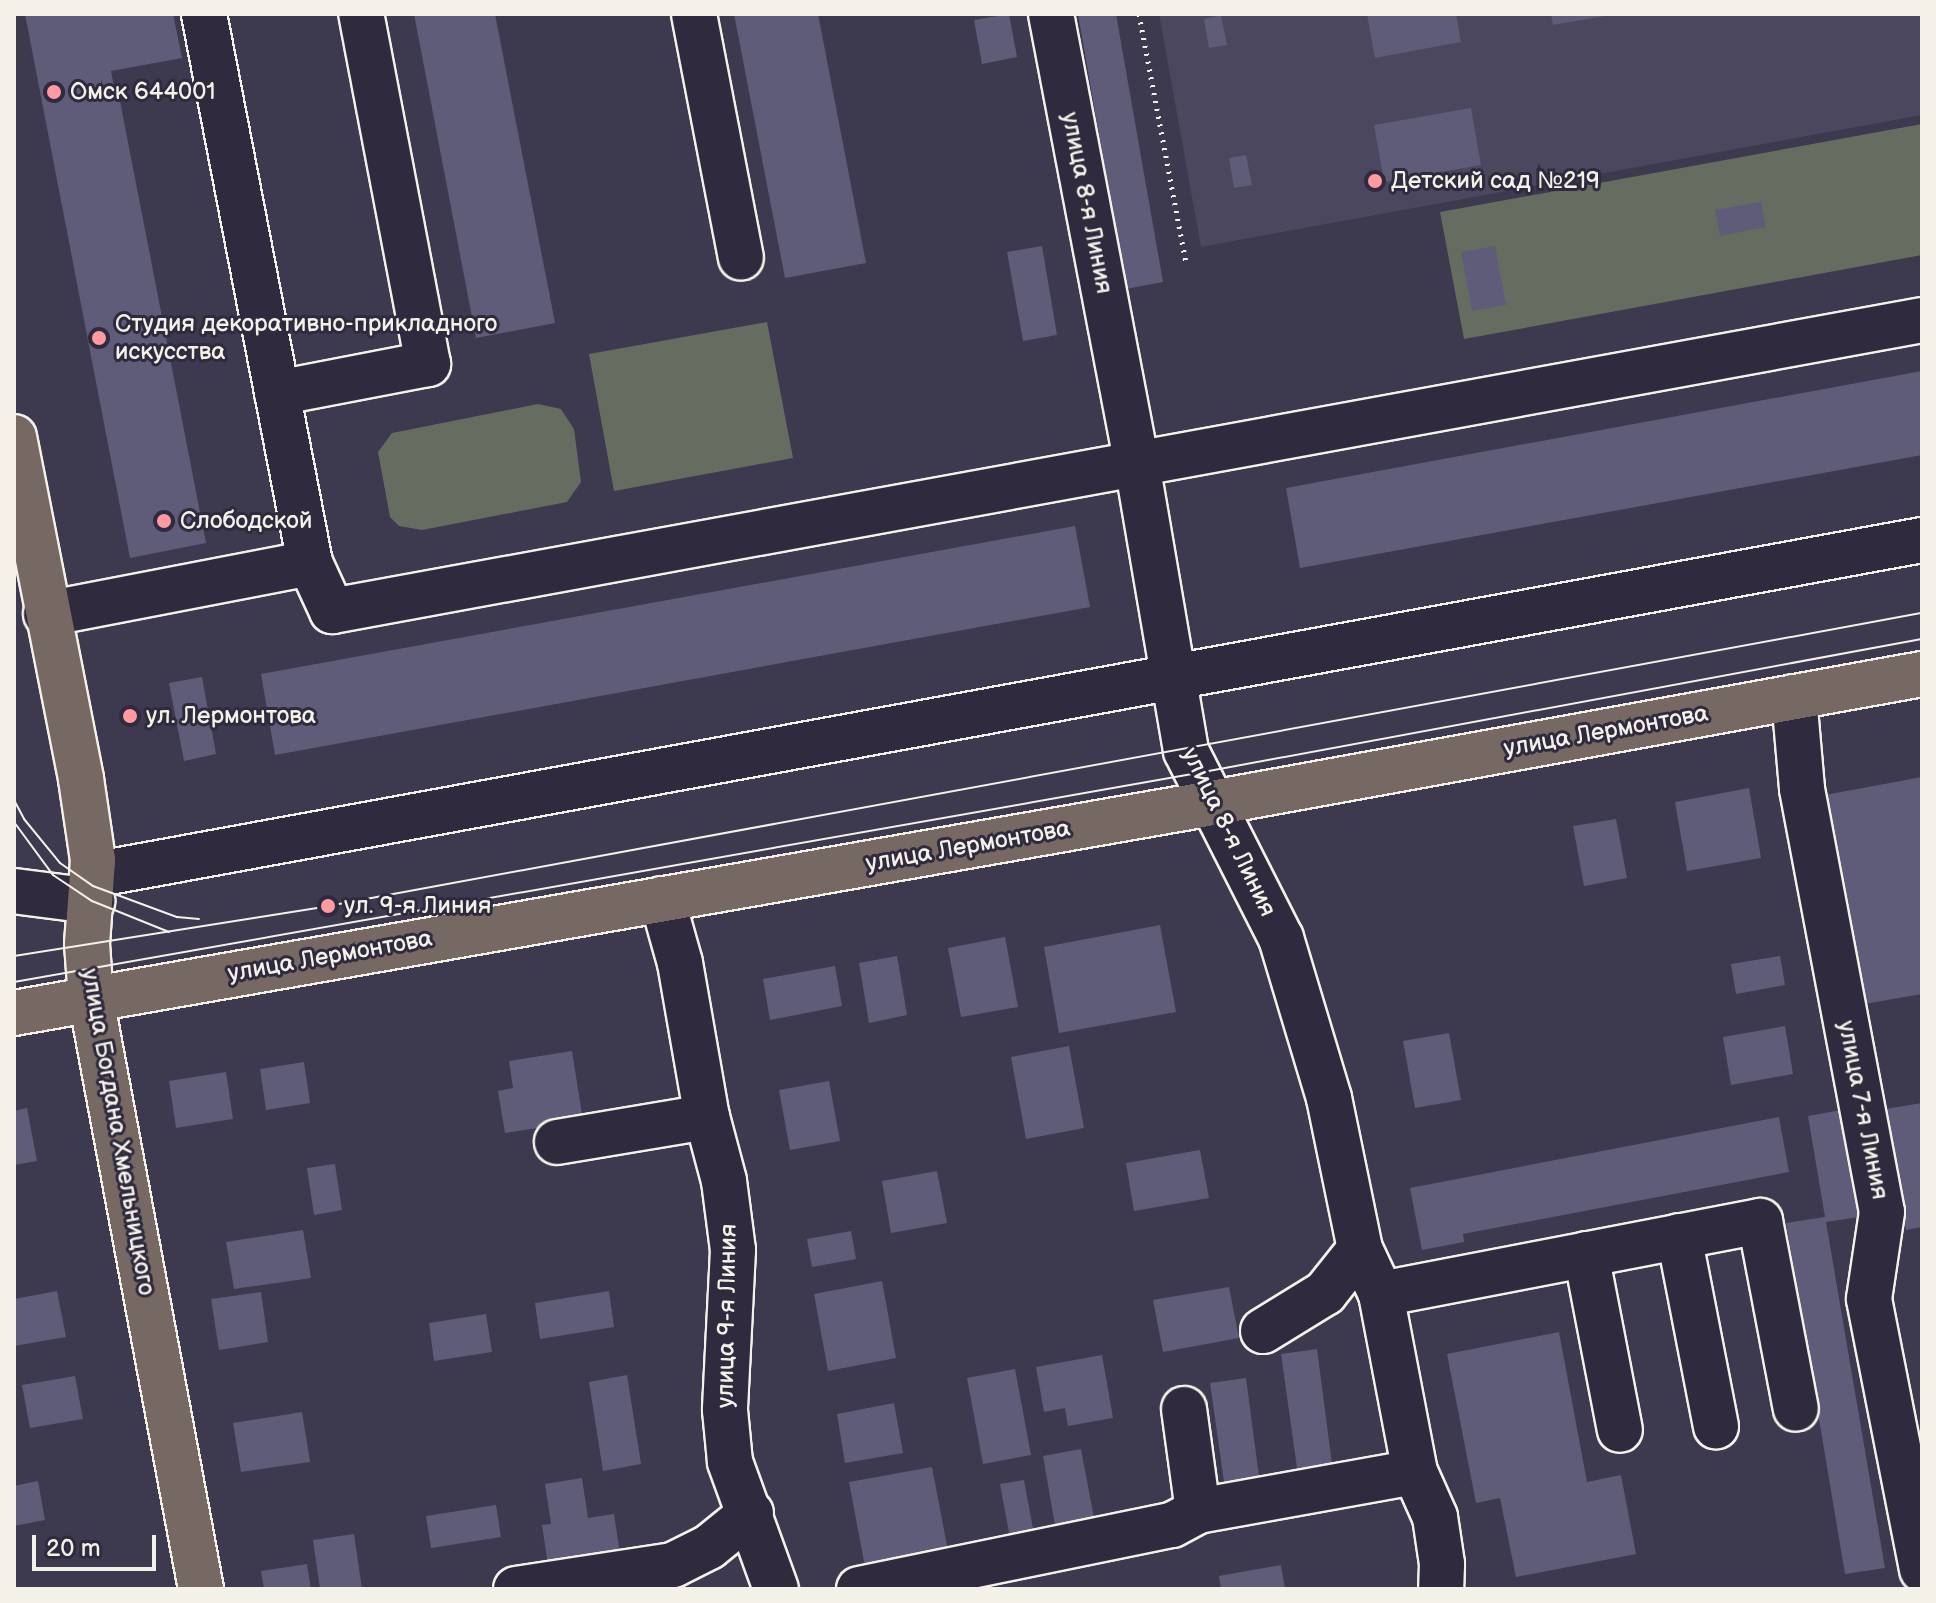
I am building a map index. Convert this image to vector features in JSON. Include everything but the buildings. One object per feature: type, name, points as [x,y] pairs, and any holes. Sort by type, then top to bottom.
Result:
[{"type":"main road","name":"улица Богдана Хмельницкого","points":[[14,437],[46,614],[81,779],[92,888],[87,944],[91,999],[201,1589]]},
{"type":"main road","name":"улица Лермонтова","points":[[14,1013],[1212,803],[1922,674]]},
{"type":"street","points":[[204,14],[310,563],[332,611],[1922,320]]},
{"type":"street","points":[[277,393],[428,364],[361,14]]},
{"type":"street","points":[[694,14],[741,257]]},
{"type":"street","name":"улица 8-я Линия","points":[[1051,14],[1137,464],[1186,751],[1281,938],[1329,1098],[1360,1249],[1381,1294],[1415,1472],[1435,1517],[1442,1564],[1441,1589]]},
{"type":"street","points":[[14,891],[92,888],[1174,677],[1922,540]]},
{"type":"street","points":[[46,614],[310,563]]},
{"type":"street","name":"улица 7-я Линия","points":[[1794,697],[1802,789],[1882,1212],[1869,1299],[1922,1570]]},
{"type":"street","name":"улица 9-я Линия","points":[[662,899],[680,963],[707,1117],[724,1181],[733,1250],[725,1410],[730,1462],[776,1589]]},
{"type":"street","points":[[557,1142],[707,1117]]},
{"type":"street","points":[[1381,1294],[1760,1221],[1796,1409]]},
{"type":"street","points":[[1679,1236],[1716,1426]]},
{"type":"street","points":[[1263,1331],[1325,1293],[1360,1249]]},
{"type":"street","points":[[1586,1254],[1620,1430]]},
{"type":"street","points":[[1184,1409],[1198,1511]]},
{"type":"street","points":[[859,1589],[1172,1525],[1198,1511],[1415,1472]]},
{"type":"street","points":[[516,1589],[673,1565],[709,1547],[751,1513]]},
{"type":"path","points":[[1139,14],[1186,262]]},
{"type":"shaded area","name":"Детский сад №219","points":[[1159,14],[1922,14],[1922,115],[1201,247]]},
{"type":"green space","points":[[1922,124],[1922,255],[1464,339],[1440,212]]},
{"type":"green space","points":[[767,322],[793,458],[614,491],[589,354]]},
{"type":"green space","points":[[538,404],[561,409],[574,429],[581,482],[567,502],[422,530],[399,526],[390,517],[378,452],[392,433]]},
{"type":"tram line","points":[[14,956],[328,906],[1922,613]]},
{"type":"tram line","points":[[14,982],[1198,773],[1922,639]]},
{"type":"tram line","points":[[14,800],[24,819],[60,863],[93,886],[177,917],[199,919]]},
{"type":"tram line","points":[[14,822],[53,875],[92,901],[169,932]]},
{"type":"place","name":"Омск 644001","points":[[54,92]]},
{"type":"place","name":"Детский сад №219","points":[[1375,181]]},
{"type":"place","name":"Студия декоративно-прикладного искусства","points":[[99,338]]},
{"type":"place","name":"Слободской","points":[[164,521]]},
{"type":"place","name":"ул. Лермонтова","points":[[130,716]]},
{"type":"place","name":"ул. 9-я Линия","points":[[328,906]]}]
